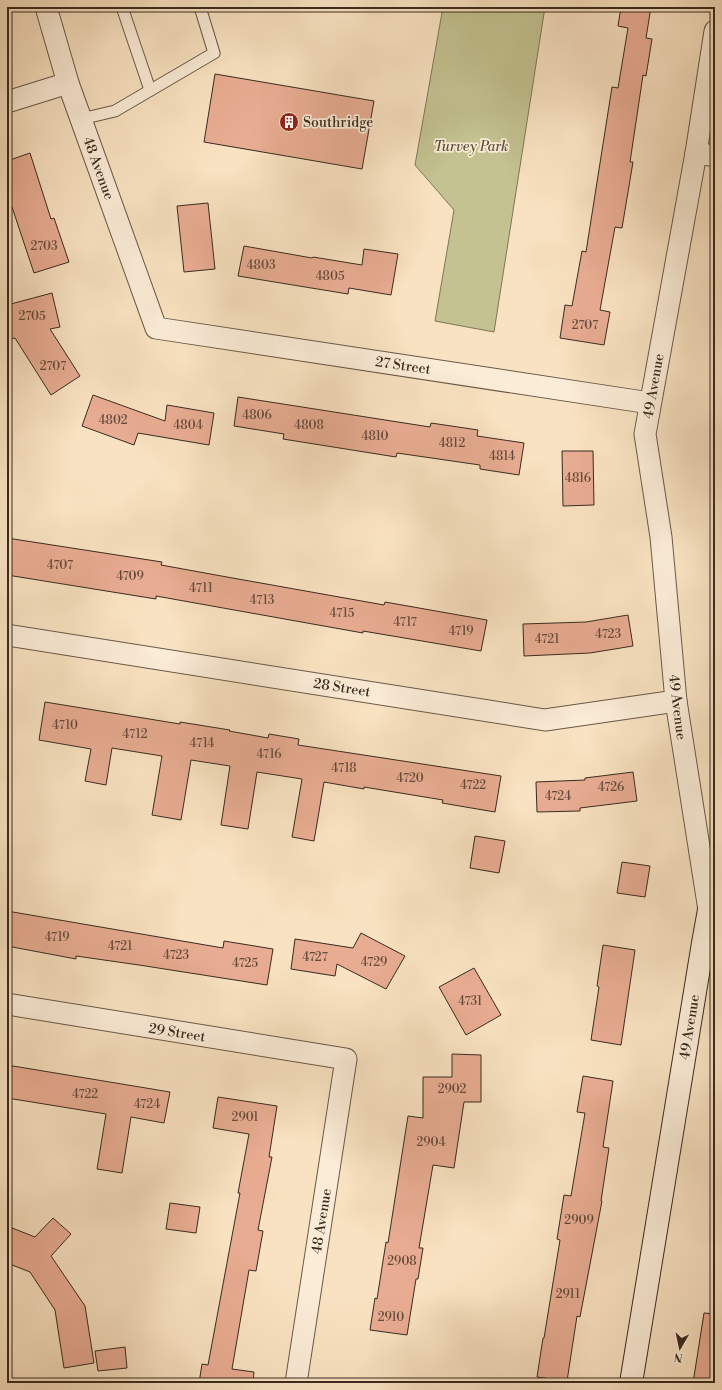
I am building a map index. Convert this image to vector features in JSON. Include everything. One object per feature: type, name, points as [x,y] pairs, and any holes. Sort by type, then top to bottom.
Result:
[{"type":"street","name":"48 Avenue","points":[[46,7],[68,83],[156,328]]},
{"type":"street","name":"49 Avenue","points":[[631,1383],[712,910],[676,701],[661,537],[645,434],[650,403],[705,154],[715,31]]},
{"type":"street","points":[[7,102],[68,83]]},
{"type":"street","name":"27 Street","points":[[156,328],[650,403]]},
{"type":"street","name":"28 Street","points":[[7,635],[545,720],[676,701]]},
{"type":"street","name":"29 Street","points":[[7,1004],[346,1059]]},
{"type":"street","name":"48 Avenue","points":[[296,1383],[346,1059]]},
{"type":"lane","points":[[122,7],[150,90]]},
{"type":"lane","points":[[81,119],[115,111],[214,53],[200,7]]},
{"type":"green space","name":"Turvey Park","points":[[443,7],[545,7],[494,332],[435,321],[454,210],[415,165]]},
{"type":"building","points":[[621,7],[651,7],[646,38],[652,39],[646,76],[643,75],[630,162],[633,162],[622,228],[615,227],[600,310],[610,312],[604,345],[560,338],[565,305],[572,306],[582,251],[586,252],[612,87],[618,88],[628,28],[618,26]]},
{"type":"building","name":"Southridge","points":[[215,74],[374,101],[362,169],[204,142]]},
{"type":"building","points":[[30,153],[51,219],[54,218],[69,262],[34,273],[12,207],[10,207],[7,197],[7,161]]},
{"type":"building","points":[[208,203],[215,269],[184,272],[177,206]]},
{"type":"building","points":[[244,246],[362,265],[364,249],[398,254],[391,295],[349,288],[348,294],[238,276]]},
{"type":"building","points":[[52,293],[60,327],[50,329],[80,376],[51,395],[15,338],[7,340],[7,305]]},
{"type":"building","points":[[93,395],[165,421],[167,405],[214,413],[209,445],[138,433],[134,445],[82,426]]},
{"type":"building","points":[[238,397],[430,427],[431,423],[478,430],[477,436],[524,443],[519,475],[480,469],[480,465],[397,453],[396,457],[283,439],[284,434],[234,426]]},
{"type":"building","points":[[562,451],[593,451],[594,505],[563,506]]},
{"type":"building","points":[[7,538],[162,562],[161,565],[384,605],[385,602],[487,620],[481,651],[363,631],[363,633],[156,596],[156,599],[7,575]]},
{"type":"building","points":[[628,615],[633,646],[590,653],[524,656],[523,624],[586,622]]},
{"type":"building","points":[[45,702],[180,724],[180,722],[230,730],[229,731],[268,738],[269,734],[299,739],[298,745],[501,776],[495,812],[442,803],[443,800],[324,782],[314,841],[292,837],[302,779],[257,772],[248,829],[221,825],[230,766],[191,760],[181,820],[152,815],[162,756],[112,748],[106,785],[85,781],[91,749],[39,740]]},
{"type":"building","points":[[633,772],[637,801],[580,808],[580,811],[537,812],[536,782],[585,780],[585,778]]},
{"type":"building","points":[[475,836],[505,841],[499,873],[470,868]]},
{"type":"building","points":[[622,862],[650,866],[645,897],[617,893]]},
{"type":"building","points":[[7,911],[223,948],[224,941],[273,949],[267,985],[76,956],[76,959],[7,946]]},
{"type":"building","points":[[361,933],[405,956],[386,989],[337,964],[335,976],[291,969],[295,939],[353,948]]},
{"type":"building","points":[[603,945],[635,950],[621,1045],[591,1040],[599,987],[597,986]]},
{"type":"building","points":[[474,968],[501,1015],[466,1035],[439,987]]},
{"type":"building","points":[[452,1054],[481,1055],[481,1102],[464,1102],[454,1168],[433,1165],[419,1248],[423,1248],[418,1279],[416,1279],[407,1335],[370,1330],[375,1298],[377,1299],[386,1242],[388,1243],[408,1116],[423,1118],[423,1077],[452,1077]]},
{"type":"building","points":[[7,1065],[170,1092],[164,1123],[131,1117],[122,1173],[97,1169],[106,1114],[7,1098]]},
{"type":"building","points":[[583,1076],[613,1081],[603,1147],[609,1148],[602,1201],[580,1317],[577,1316],[567,1381],[537,1377],[560,1240],[557,1239],[564,1195],[571,1196],[585,1113],[577,1112]]},
{"type":"building","points":[[218,1097],[277,1106],[269,1157],[272,1157],[258,1230],[263,1231],[256,1271],[249,1270],[232,1369],[254,1372],[253,1383],[199,1383],[202,1364],[208,1365],[240,1193],[238,1193],[249,1134],[213,1128]]},
{"type":"building","points":[[170,1203],[200,1207],[196,1233],[166,1229]]},
{"type":"building","points":[[53,1218],[71,1234],[51,1256],[85,1306],[94,1363],[64,1368],[55,1310],[30,1272],[7,1263],[7,1226],[35,1237]]},
{"type":"building","points":[[704,1313],[715,1314],[715,1383],[693,1383]]},
{"type":"building","points":[[125,1347],[127,1368],[98,1371],[95,1351]]},
{"type":"place","name":"Southridge","points":[[289,122]]}]
